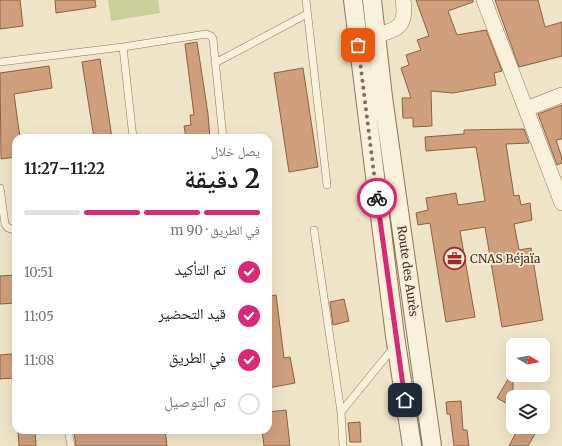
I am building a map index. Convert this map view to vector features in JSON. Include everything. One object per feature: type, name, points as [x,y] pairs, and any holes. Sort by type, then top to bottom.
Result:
[{"type":"street","name":"Route des Aurès","points":[[353,0],[396,344],[412,446]]},
{"type":"street","name":"Route des Aurès","points":[[372,0],[383,97],[432,446]]},
{"type":"street","points":[[376,35],[392,31],[398,27],[404,17],[403,0]]},
{"type":"street","points":[[484,0],[562,203]]},
{"type":"street","points":[[526,109],[562,95]]},
{"type":"lane","points":[[306,0],[327,185]]},
{"type":"lane","points":[[216,63],[307,14]]},
{"type":"lane","points":[[0,62],[123,47],[206,34],[211,36],[213,39],[223,134]]},
{"type":"lane","points":[[123,47],[133,134]]},
{"type":"lane","points":[[0,188],[5,224],[8,228],[12,229]]},
{"type":"lane","points":[[314,230],[341,412],[343,446]]},
{"type":"lane","points":[[341,412],[396,344]]},
{"type":"lane","points":[[69,434],[71,446]]},
{"type":"green space","points":[[108,0],[158,0],[160,13],[111,21]]},
{"type":"building","points":[[0,0],[20,0],[23,26],[0,29]]},
{"type":"building","points":[[55,0],[95,0],[96,7],[56,13]]},
{"type":"building","points":[[416,0],[473,0],[473,2],[448,11],[457,35],[486,30],[502,71],[494,73],[496,85],[453,93],[431,91],[432,126],[413,127],[413,118],[403,118],[402,98],[411,98],[401,68],[409,65],[406,55],[421,50],[417,40],[429,36]]},
{"type":"building","points":[[495,0],[538,0],[545,27],[562,22],[562,56],[519,67]]},
{"type":"building","points":[[197,42],[210,134],[185,134],[184,126],[191,125],[190,115],[194,115],[185,44]]},
{"type":"building","points":[[100,59],[111,134],[93,134],[82,62]]},
{"type":"building","points":[[49,66],[52,88],[14,94],[19,134],[12,134],[12,158],[1,159],[0,73]]},
{"type":"building","points":[[303,68],[318,167],[289,172],[274,73]]},
{"type":"building","points":[[562,105],[562,139],[556,140],[562,158],[562,163],[557,165],[538,114]]},
{"type":"building","points":[[524,129],[529,143],[506,144],[514,196],[519,195],[521,205],[530,203],[532,220],[514,224],[519,250],[531,248],[543,320],[502,327],[485,227],[460,231],[475,317],[446,322],[430,223],[418,225],[416,213],[428,210],[426,198],[456,193],[458,205],[485,201],[476,147],[426,151],[425,137],[464,134],[464,130]]},
{"type":"building","points":[[12,275],[12,303],[0,304],[0,276]]},
{"type":"building","points":[[276,295],[284,358],[290,357],[295,383],[272,387],[272,296]]},
{"type":"building","points":[[344,299],[349,321],[333,325],[330,302]]},
{"type":"building","points":[[12,354],[12,378],[0,379],[0,355]]},
{"type":"building","points":[[506,382],[513,382],[513,390],[506,390],[506,403],[497,398]]},
{"type":"building","points":[[461,401],[463,430],[467,430],[469,446],[454,446],[450,414],[447,414],[446,402]]},
{"type":"building","points":[[286,410],[290,446],[264,446],[262,434],[272,434],[272,412]]},
{"type":"building","points":[[360,422],[361,442],[350,442],[348,423]]},
{"type":"building","points":[[18,434],[35,434],[36,446],[19,446]]},
{"type":"building","points":[[74,434],[166,434],[167,446],[76,446]]},
{"type":"building","points":[[515,434],[535,434],[528,446],[509,446]]},
{"type":"way so far","points":[[358,45],[377,198]]},
{"type":"place","name":"CNAS Béjaïa","points":[[455,258]]},
{"type":"route","points":[[377,198],[405,400]]}]
